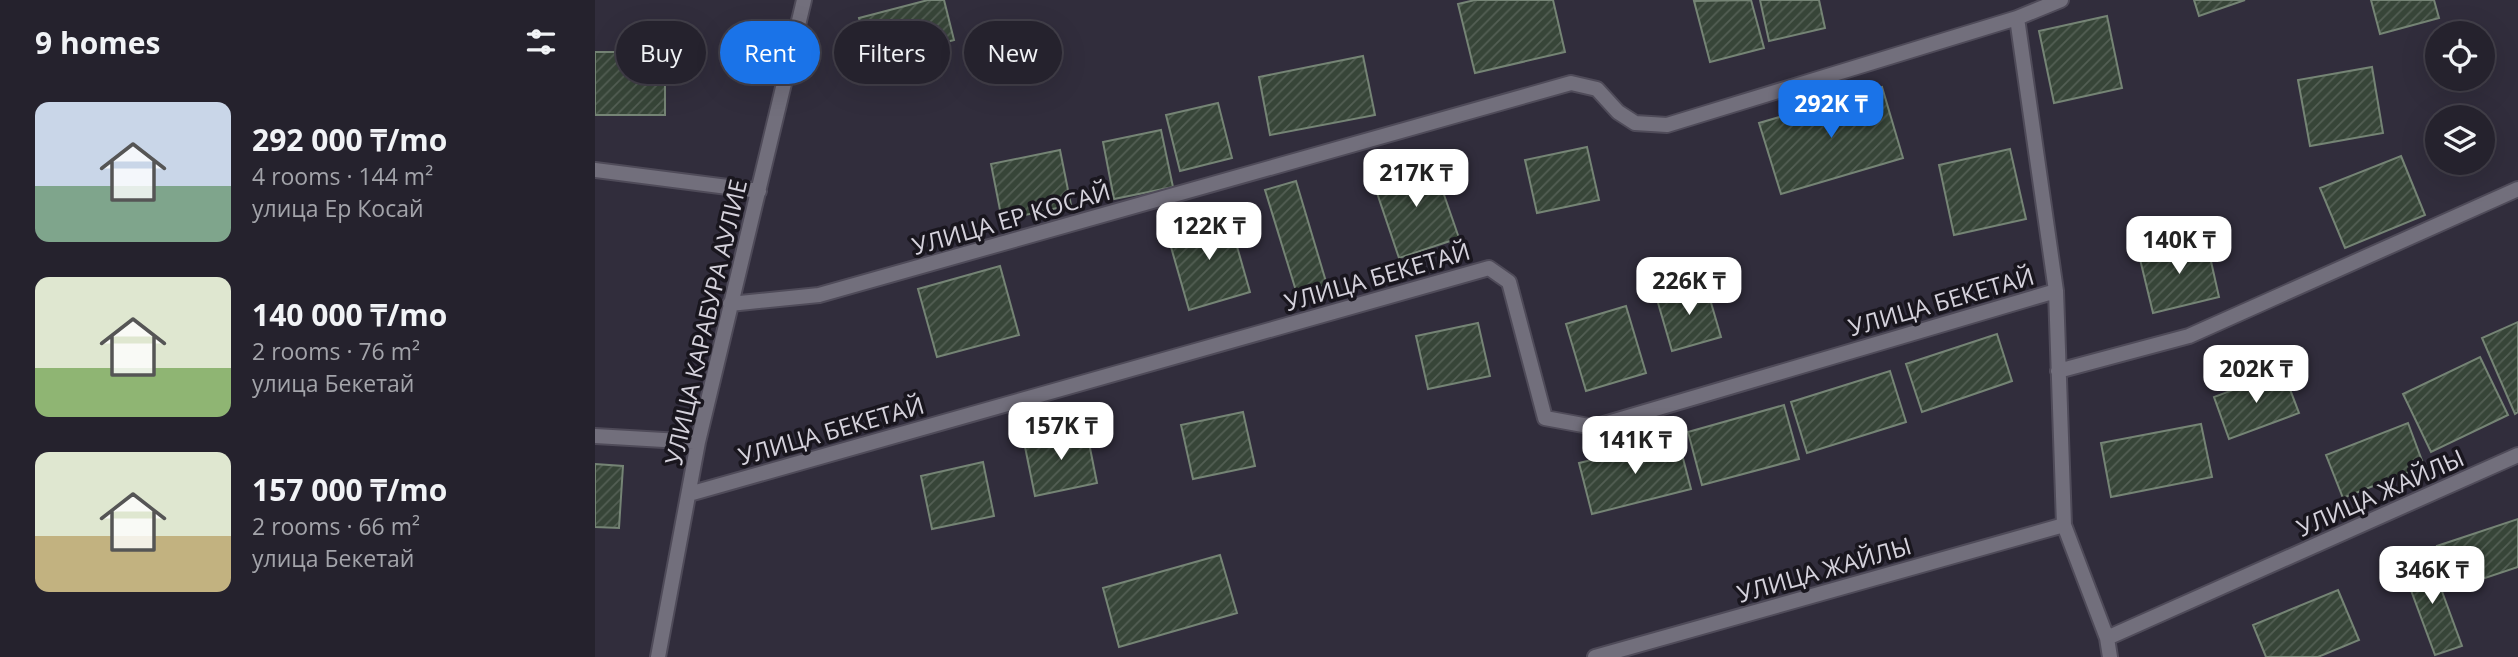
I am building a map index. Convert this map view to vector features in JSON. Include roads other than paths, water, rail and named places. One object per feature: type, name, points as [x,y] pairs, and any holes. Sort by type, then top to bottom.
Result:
[{"type":"street","name":"УЛИЦА КАРАБУРА АУЛИЕ","points":[[658,657],[698,442],[804,0]]},
{"type":"street","name":"УЛИЦА ЕР КОСАЙ","points":[[730,304],[819,295],[1571,83],[1597,89],[1618,112],[1636,123],[1667,125],[2017,18],[2061,0]]},
{"type":"street","points":[[2017,18],[2056,291],[2064,526],[2107,638],[2110,657]]},
{"type":"street","points":[[595,170],[759,191]]},
{"type":"street","points":[[2058,371],[2189,336],[2518,189]]},
{"type":"street","name":"УЛИЦА БЕКЕТАЙ","points":[[689,494],[1489,268],[1509,282],[1545,418],[1594,427],[2056,291]]},
{"type":"street","points":[[595,436],[698,442]]},
{"type":"street","name":"УЛИЦА ЖАЙЛЫ","points":[[2107,638],[2518,456]]},
{"type":"street","name":"УЛИЦА ЖАЙЛЫ","points":[[1595,657],[2064,526]]}]
